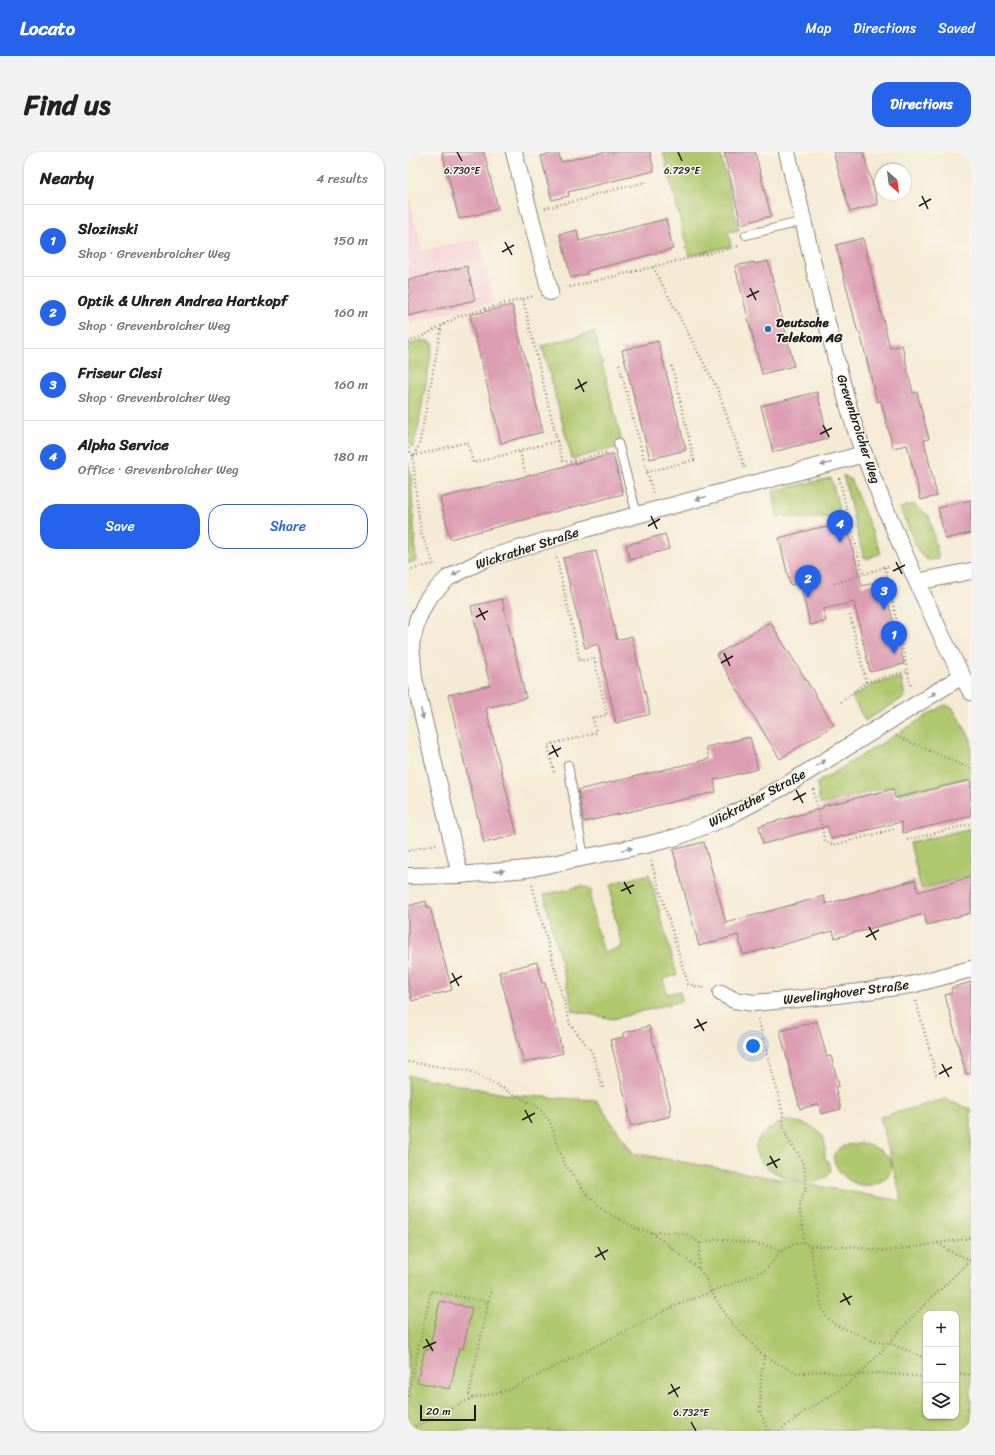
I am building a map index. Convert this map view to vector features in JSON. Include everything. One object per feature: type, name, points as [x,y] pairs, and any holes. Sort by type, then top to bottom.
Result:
[{"type":"street","points":[[514,152],[550,292]]},
{"type":"street","name":"Grevenbroicher Weg","points":[[787,152],[828,328],[849,408],[864,454],[917,582],[948,650],[971,692]]},
{"type":"street","name":"Wickrather Straße","points":[[460,874],[414,678],[411,644],[418,618],[428,598],[448,578],[485,559],[638,515],[864,454]]},
{"type":"street","points":[[917,582],[971,571]]},
{"type":"street","name":"Wickrather Straße","points":[[408,876],[527,869],[646,845],[677,837],[727,817],[783,787],[962,676]]},
{"type":"street","name":"Wevelinghover Straße","points":[[721,993],[734,1000],[754,1003],[829,996],[912,985],[971,970]]},
{"type":"lane","points":[[746,235],[804,221]]},
{"type":"lane","points":[[618,443],[638,515]]},
{"type":"lane","points":[[568,765],[584,858]]},
{"type":"path","points":[[529,211],[588,198],[592,195],[646,182]]},
{"type":"path","points":[[408,342],[425,335],[442,324],[459,316],[550,292],[745,245]]},
{"type":"path","points":[[653,267],[717,388],[751,484]]},
{"type":"path","points":[[523,299],[563,461],[570,462],[608,452]]},
{"type":"path","points":[[413,456],[419,446],[442,324]]},
{"type":"path","points":[[619,364],[657,510]]},
{"type":"path","points":[[647,472],[694,460],[672,366]]},
{"type":"path","points":[[413,456],[467,442],[473,463],[520,452],[557,441]]},
{"type":"path","points":[[408,448],[413,456],[421,533],[434,564],[448,578]]},
{"type":"path","points":[[520,452],[525,472]]},
{"type":"path","points":[[835,462],[863,574]]},
{"type":"path","points":[[552,539],[580,661],[594,658],[607,715],[593,718],[596,733],[548,745],[555,775]]},
{"type":"path","points":[[834,584],[908,560]]},
{"type":"path","points":[[408,570],[434,564]]},
{"type":"path","points":[[885,567],[915,705]]},
{"type":"path","points":[[850,614],[866,682]]},
{"type":"path","points":[[841,702],[866,682],[908,671]]},
{"type":"path","points":[[877,728],[971,769]]},
{"type":"path","points":[[805,772],[811,782],[825,842],[833,845],[895,829]]},
{"type":"path","points":[[907,840],[971,824]]},
{"type":"path","points":[[408,851],[452,840]]},
{"type":"path","points":[[646,845],[688,984],[721,993]]},
{"type":"path","points":[[527,869],[570,1024],[592,1052],[603,1088]]},
{"type":"path","points":[[912,985],[937,1078]]},
{"type":"path","points":[[754,1003],[783,1113],[783,1126],[789,1141],[797,1152],[804,1170],[806,1186],[800,1203],[804,1227],[802,1242]]},
{"type":"path","points":[[408,1062],[470,1071],[538,1107],[549,1120],[564,1163],[586,1193],[599,1206],[613,1216],[638,1229],[652,1233],[671,1232],[686,1234],[700,1243],[718,1239],[764,1245],[781,1251]]},
{"type":"path","points":[[652,1233],[698,1268],[705,1277],[711,1291],[729,1320],[764,1356],[797,1373],[823,1371],[849,1376],[878,1373],[923,1377]]},
{"type":"path","points":[[408,1430],[472,1398],[509,1390],[675,1306],[766,1270],[781,1251],[797,1243],[802,1242],[810,1246],[854,1246],[866,1249],[889,1251],[971,1238]]},
{"type":"path","points":[[698,1268],[700,1243]]},
{"type":"path","points":[[937,1243],[960,1257],[971,1260]]},
{"type":"path","points":[[810,1246],[822,1309],[830,1321],[838,1326],[876,1342],[888,1343],[907,1350],[923,1358]]},
{"type":"path","points":[[779,1431],[804,1412],[840,1390],[858,1376],[924,1305],[971,1260]]},
{"type":"path","points":[[472,1398],[469,1394],[491,1289]]},
{"type":"path","points":[[408,1396],[431,1291],[488,1302]]},
{"type":"path","points":[[764,1356],[761,1376],[760,1412],[769,1431]]},
{"type":"path","points":[[959,1374],[971,1376]]},
{"type":"shaded area","points":[[408,192],[422,250],[479,239],[494,302],[408,323]]},
{"type":"green space","points":[[663,152],[720,152],[739,230],[728,232],[731,246],[689,256]]},
{"type":"green space","points":[[594,332],[623,446],[572,459],[542,346]]},
{"type":"green space","points":[[424,340],[433,343],[418,428],[413,447],[408,441],[408,345]]},
{"type":"green space","points":[[408,462],[411,475],[416,561],[408,563]]},
{"type":"green space","points":[[843,475],[851,480],[881,553],[867,559],[863,556]]},
{"type":"green space","points":[[831,478],[841,516],[809,519],[784,516],[777,518],[773,491]]},
{"type":"green space","points":[[913,504],[929,516],[939,559],[928,560],[919,553],[900,508]]},
{"type":"green space","points":[[901,677],[905,697],[865,721],[852,697],[872,685]]},
{"type":"green space","points":[[944,705],[952,707],[971,739],[971,777],[898,795],[896,785],[820,805],[817,783]]},
{"type":"green space","points":[[971,828],[971,876],[921,889],[910,843]]},
{"type":"green space","points":[[649,874],[677,975],[663,979],[667,994],[680,991],[682,1001],[613,1019],[573,1011],[544,895],[582,886],[591,889],[591,907],[604,953],[622,947],[612,906],[611,884]]},
{"type":"green space","points":[[408,1075],[509,1095],[596,1100],[633,1153],[902,1201],[880,1117],[945,1099],[971,1109],[971,1431],[408,1431]]},
{"type":"green space","points":[[784,1121],[801,1123],[813,1127],[821,1135],[825,1142],[825,1159],[828,1161],[831,1170],[822,1179],[808,1182],[790,1179],[773,1171],[760,1161],[756,1148],[762,1134]]},
{"type":"green space","points":[[861,1143],[881,1151],[890,1160],[891,1170],[886,1178],[876,1184],[863,1185],[850,1181],[838,1169],[835,1162],[835,1153],[839,1149],[849,1145]]},
{"type":"building","points":[[442,152],[484,152],[498,209],[459,219]]},
{"type":"building","points":[[558,152],[561,162],[603,152],[650,152],[654,171],[568,192],[569,196],[552,200],[541,156]]},
{"type":"building","points":[[724,152],[755,152],[771,216],[741,224]]},
{"type":"building","points":[[833,152],[863,152],[875,194],[875,200],[877,200],[878,204],[850,212]]},
{"type":"building","points":[[666,219],[673,249],[587,271],[587,274],[571,278],[560,234],[577,230],[579,241]]},
{"type":"building","points":[[863,238],[890,348],[902,345],[913,393],[917,392],[929,439],[924,440],[937,496],[921,500],[907,445],[893,448],[881,401],[877,402],[860,332],[858,333],[836,245]]},
{"type":"building","name":"Deutsche Telekom AG","points":[[768,261],[794,366],[762,374],[735,266]]},
{"type":"building","points":[[467,266],[475,300],[408,316],[408,280]]},
{"type":"building","points":[[512,305],[543,432],[501,443],[470,315]]},
{"type":"building","points":[[658,341],[686,450],[650,459],[622,350]]},
{"type":"building","points":[[817,392],[828,438],[773,452],[761,406]]},
{"type":"building","points":[[613,454],[623,494],[450,539],[440,498]]},
{"type":"building","points":[[971,500],[971,533],[945,539],[938,508]]},
{"type":"building","points":[[847,526],[862,586],[883,581],[904,664],[870,672],[854,602],[823,609],[826,621],[810,625],[800,583],[790,585],[779,538],[817,528]]},
{"type":"building","points":[[665,534],[669,549],[630,560],[626,545]]},
{"type":"building","points":[[596,551],[617,640],[632,636],[650,714],[616,723],[598,644],[585,648],[563,558]]},
{"type":"building","points":[[502,599],[526,698],[486,708],[517,835],[484,843],[448,695],[490,685],[471,606]]},
{"type":"building","points":[[770,622],[834,725],[780,759],[716,655]]},
{"type":"building","points":[[750,737],[758,769],[714,780],[716,792],[584,822],[578,790],[709,759],[706,747]]},
{"type":"building","points":[[971,780],[971,816],[903,833],[901,822],[831,839],[827,826],[763,844],[759,826],[823,808],[823,806],[893,789],[895,798]]},
{"type":"building","points":[[704,842],[726,923],[824,896],[826,904],[915,880],[918,892],[971,877],[971,913],[927,925],[924,914],[835,938],[833,931],[743,955],[738,935],[699,946],[673,850]]},
{"type":"building","points":[[426,901],[427,907],[430,907],[452,990],[412,1001],[408,986],[408,906]]},
{"type":"building","points":[[537,962],[542,983],[545,983],[563,1053],[524,1063],[499,972]]},
{"type":"building","points":[[971,982],[971,1074],[966,1074],[945,995],[952,993],[951,988]]},
{"type":"building","points":[[817,1021],[827,1057],[831,1056],[839,1086],[835,1087],[841,1109],[821,1114],[819,1104],[800,1109],[780,1031]]},
{"type":"building","points":[[649,1026],[671,1109],[669,1110],[671,1116],[631,1126],[627,1112],[629,1112],[610,1040],[623,1037],[623,1033]]},
{"type":"building","points":[[440,1301],[472,1308],[463,1349],[459,1348],[450,1389],[417,1382],[425,1349],[429,1350]]},
{"type":"place","name":"Deutsche Telekom AG","points":[[768,329]]},
{"type":"place","name":"Alpha Service","points":[[840,543]]},
{"type":"place","name":"Optik & Uhren Andrea Hartkopf","points":[[808,598]]},
{"type":"place","name":"Friseur Clesi","points":[[884,610]]},
{"type":"place","name":"Slozinski","points":[[894,654]]}]
